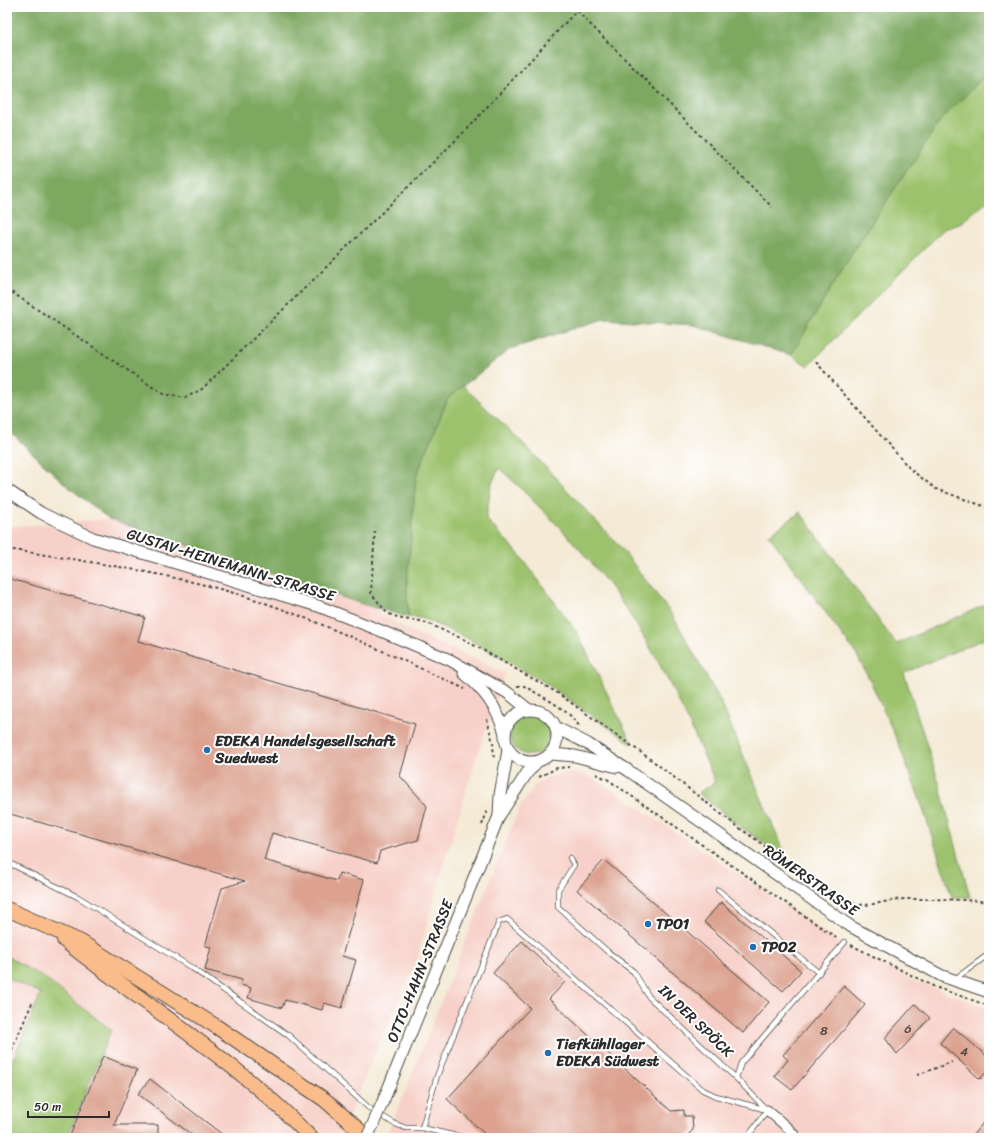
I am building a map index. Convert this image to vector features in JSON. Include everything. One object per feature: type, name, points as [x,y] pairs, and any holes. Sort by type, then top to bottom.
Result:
[{"type":"main road","points":[[7,909],[80,942],[214,1024],[325,1100],[368,1138]]},
{"type":"main road","points":[[50,928],[147,1004],[207,1048],[271,1101],[310,1138]]},
{"type":"street","name":"GUSTAV-HEINEMANN-STRASSE","points":[[8,494],[41,513],[93,538],[318,606],[450,660],[508,694],[529,710]]},
{"type":"street","name":"GUSTAV-HEINEMANN-STRASSE","points":[[450,660],[479,686],[494,707],[505,733]]},
{"type":"street","points":[[529,710],[546,714],[557,728],[558,737],[556,746],[551,754],[544,760],[536,763],[527,763],[518,760],[508,750],[505,742],[505,733],[508,724],[513,717],[520,712],[529,710]]},
{"type":"street","name":"RÖMERSTRASSE","points":[[557,728],[629,770],[850,926],[942,976],[989,992]]},
{"type":"street","name":"OTTO-HAHN-STRASSE","points":[[499,816],[500,795],[508,750]]},
{"type":"street","name":"RÖMERSTRASSE","points":[[551,754],[574,761],[629,770]]},
{"type":"street","name":"OTTO-HAHN-STRASSE","points":[[368,1138],[499,816],[523,785],[536,763]]},
{"type":"street","name":"IN DER SPÖCK","points":[[767,1110],[790,1129],[797,1138]]},
{"type":"lane","name":"IN DER SPÖCK","points":[[570,858],[574,865],[558,890],[558,907],[602,948],[634,972],[649,997],[736,1078],[767,1110]]},
{"type":"lane","points":[[7,862],[78,898],[192,968],[288,1035],[369,1108],[395,1124],[406,1128],[422,1128],[465,1138]]},
{"type":"lane","points":[[718,890],[819,973]]},
{"type":"lane","points":[[422,1128],[437,1076],[499,922],[507,919],[703,1090],[716,1096],[767,1110],[746,1138]]},
{"type":"lane","name":"IN DER SPÖCK","points":[[736,1078],[741,1063],[845,942]]},
{"type":"lane","points":[[954,980],[989,954]]},
{"type":"path","points":[[7,289],[163,394],[185,398],[202,389],[462,134],[580,7]]},
{"type":"path","points":[[576,11],[772,207]]},
{"type":"path","points":[[816,362],[910,469],[936,489],[989,508]]},
{"type":"path","points":[[375,531],[371,593],[388,613],[402,619],[420,621],[429,624],[465,640],[556,692],[652,761],[761,844],[842,900],[854,906],[872,905],[896,900],[927,899],[989,902]]},
{"type":"path","points":[[7,549],[116,566],[220,590],[271,605],[371,646],[466,690]]},
{"type":"path","points":[[508,694],[516,686],[524,686],[558,707],[572,717],[580,727],[578,739]]},
{"type":"path","points":[[494,707],[486,714],[494,743],[495,774],[504,778]]},
{"type":"path","points":[[523,785],[574,761]]},
{"type":"path","points":[[590,771],[607,779],[821,928],[845,942],[935,987],[989,1006]]},
{"type":"path","points":[[7,1061],[32,1003]]},
{"type":"path","points":[[917,1075],[952,1062]]},
{"type":"shaded area","points":[[109,519],[365,605],[409,630],[505,673],[465,793],[416,962],[376,1050],[340,1138],[7,1138],[7,526]]},
{"type":"shaded area","points":[[571,773],[584,774],[608,787],[851,950],[915,981],[989,1008],[989,1138],[386,1138],[520,806],[535,786],[553,775]]},
{"type":"green space","points":[[7,7],[989,7],[989,71],[940,121],[855,248],[791,355],[693,325],[604,319],[510,349],[448,398],[416,477],[407,583],[408,617],[365,605],[109,519],[65,484],[7,429]]},
{"type":"green space","points":[[989,71],[989,199],[960,224],[944,229],[808,366],[791,355],[855,248],[940,121]]},
{"type":"green space","points":[[463,386],[523,443],[622,549],[673,616],[721,702],[787,859],[738,825],[698,793],[715,782],[683,710],[633,619],[591,562],[531,498],[499,468],[491,485],[486,519],[519,554],[577,632],[632,744],[544,682],[463,636],[421,618],[408,617],[407,583],[416,477],[448,398]]},
{"type":"green space","points":[[800,512],[896,644],[989,603],[989,637],[904,673],[938,780],[970,897],[952,897],[920,800],[899,745],[870,680],[856,654],[769,535]]},
{"type":"green space","points":[[534,715],[541,718],[547,724],[550,735],[549,743],[541,752],[534,755],[526,755],[519,752],[511,743],[510,731],[513,724],[522,716]]},
{"type":"green space","points":[[7,956],[47,980],[111,1030],[67,1138],[7,1138],[7,1073],[41,993],[7,978]]},
{"type":"building","name":"EDEKA Handelsgesellschaft Suedwest","points":[[7,578],[145,617],[138,641],[415,724],[400,776],[427,806],[418,840],[380,851],[377,863],[272,833],[264,860],[337,881],[339,873],[364,880],[342,956],[356,960],[342,1008],[324,1003],[322,1010],[285,1000],[282,1008],[248,998],[251,988],[241,985],[242,980],[205,970],[211,947],[205,946],[222,888],[245,881],[7,813]]},
{"type":"building","name":"TPO1","points":[[604,860],[769,1002],[743,1033],[577,890]]},
{"type":"building","name":"TPO2","points":[[721,902],[801,971],[783,991],[704,922]]},
{"type":"building","name":"Tiefkühllager EDEKA Südwest","points":[[522,941],[565,982],[549,999],[671,1111],[684,1110],[684,1116],[692,1116],[693,1130],[685,1138],[489,1138],[447,1099],[530,1008],[493,973]]},
{"type":"building","points":[[844,986],[865,1005],[792,1090],[774,1076],[788,1060],[783,1055]]},
{"type":"building","points":[[915,1004],[930,1018],[897,1054],[885,1038]]},
{"type":"building","points":[[953,1027],[989,1058],[989,1069],[980,1079],[940,1043]]},
{"type":"building","points":[[103,1056],[137,1070],[114,1125],[158,1125],[158,1138],[69,1138]]},
{"type":"building","points":[[150,1079],[227,1138],[196,1138],[138,1094]]},
{"type":"building","points":[[989,1116],[989,1138],[970,1138]]},
{"type":"place","name":"EDEKA Handelsgesellschaft Suedwest","points":[[207,750]]},
{"type":"place","name":"TPO1","points":[[648,924]]},
{"type":"place","name":"TPO2","points":[[753,947]]},
{"type":"place","name":"Tiefkühllager EDEKA Südwest","points":[[548,1053]]}]
